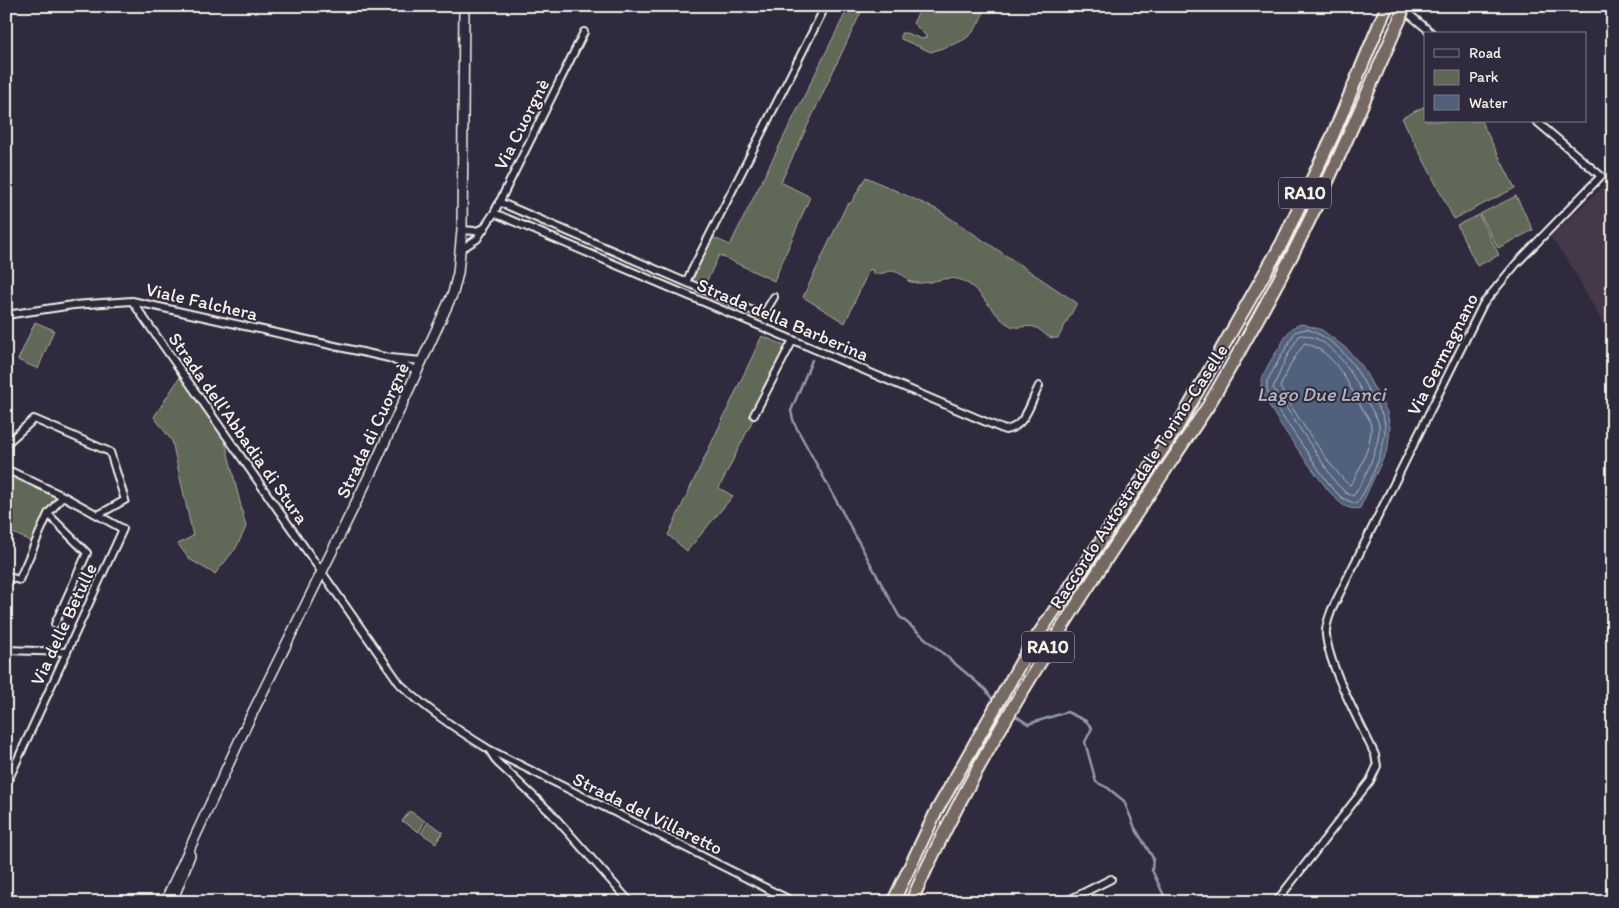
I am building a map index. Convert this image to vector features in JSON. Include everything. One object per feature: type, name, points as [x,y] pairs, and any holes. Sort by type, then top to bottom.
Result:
[{"type":"highway","name":"Raccordo Autostradale Torino-Caselle","points":[[911,902],[970,780],[1038,662],[1208,406],[1293,253],[1343,148],[1404,6]]},
{"type":"highway","name":"Raccordo Autostradale Torino-Caselle","points":[[893,902],[937,810],[1028,650],[1196,398],[1282,243],[1334,134],[1386,9]]},
{"type":"main road","name":"Strada di Cuorgnè","points":[[172,902],[194,840],[226,769],[373,468],[451,298],[461,249],[462,230],[464,6]]},
{"type":"main road","name":"Strada di Cuorgnè","points":[[165,902],[181,862],[194,840]]},
{"type":"street","points":[[1400,6],[1430,32]]},
{"type":"street","name":"Strada della Barberina","points":[[686,282],[822,13]]},
{"type":"street","name":"Via Cuorgnè","points":[[461,249],[474,242],[485,228],[584,32]]},
{"type":"street","name":"Via Germagnano","points":[[1276,902],[1370,781],[1377,766],[1376,755],[1337,673],[1326,635],[1327,622],[1482,304],[1516,264],[1600,176],[1537,122]]},
{"type":"street","name":"Strada della Barberina","points":[[499,202],[760,314],[766,312],[774,297]]},
{"type":"street","name":"Strada della Barberina","points":[[494,212],[1004,430],[1014,429],[1022,421],[1039,386]]},
{"type":"street","points":[[462,230],[475,231],[485,228]]},
{"type":"street","name":"Viale Falchera","points":[[8,314],[92,303],[132,301],[389,358],[418,371]]},
{"type":"street","name":"Strada dell'Abbadia di Stura","points":[[132,301],[321,572]]},
{"type":"street","points":[[754,415],[793,340]]},
{"type":"street","name":"Viale Falchera","points":[[389,358],[422,361]]},
{"type":"street","points":[[6,444],[34,419],[110,452],[125,500],[98,515]]},
{"type":"street","name":"Via delle Betulle","points":[[6,470],[63,496],[123,529],[6,785]]},
{"type":"street","points":[[6,576],[19,580],[48,514],[63,496]]},
{"type":"street","name":"Via delle Betulle","points":[[48,514],[87,553],[55,624]]},
{"type":"street","name":"Strada del Villaretto","points":[[321,572],[400,684],[455,729],[490,750],[794,902]]},
{"type":"street","points":[[6,650],[67,652]]},
{"type":"street","name":"Strada del Villaretto","points":[[490,750],[497,762],[551,813],[630,902]]},
{"type":"street","points":[[1065,902],[1111,879]]},
{"type":"shaded area","points":[[1613,177],[1613,342],[1569,262],[1550,237]]},
{"type":"green space","points":[[849,6],[868,6],[861,12],[781,182],[810,197],[774,281],[719,255],[704,287],[692,282],[712,237],[730,245]]},
{"type":"green space","points":[[922,6],[987,6],[971,34],[958,43],[931,52],[901,39],[901,33],[922,39],[927,37],[913,23]]},
{"type":"green space","points":[[1424,107],[1424,122],[1482,122],[1515,188],[1454,219],[1402,118]]},
{"type":"green space","points":[[866,177],[938,210],[1077,303],[1058,338],[1051,338],[1034,327],[1011,326],[999,317],[973,287],[952,278],[916,283],[908,281],[907,278],[895,272],[873,274],[872,269],[869,270],[845,323],[803,297],[847,204],[851,203]]},
{"type":"green space","points":[[1516,196],[1533,230],[1498,248],[1480,214]]},
{"type":"green space","points":[[1479,215],[1499,255],[1477,266],[1457,225]]},
{"type":"green space","points":[[35,322],[54,330],[38,369],[18,360]]},
{"type":"green space","points":[[762,336],[789,347],[719,488],[733,496],[687,551],[668,535]]},
{"type":"green space","points":[[180,377],[222,429],[246,527],[236,548],[215,574],[189,559],[178,544],[193,536],[172,441],[154,417]]},
{"type":"green space","points":[[6,474],[55,496],[33,542],[6,530]]},
{"type":"green space","points":[[410,811],[425,821],[419,832],[402,821]]},
{"type":"green space","points":[[428,822],[443,832],[436,843],[421,833]]},
{"type":"water","name":"Lago Due Lanci","points":[[1302,324],[1322,330],[1347,349],[1362,366],[1387,412],[1390,427],[1388,448],[1360,508],[1355,509],[1346,506],[1338,501],[1328,490],[1290,438],[1263,394],[1261,386],[1268,366],[1288,333],[1294,327]]},
{"type":"waterway","points":[[812,360],[791,411],[794,423],[899,616],[986,690],[992,699]]},
{"type":"waterway","points":[[1016,716],[1028,724],[1067,712],[1086,721],[1092,728],[1085,742],[1096,782],[1108,788],[1124,801],[1135,828],[1153,858],[1152,870],[1167,902]]}]
